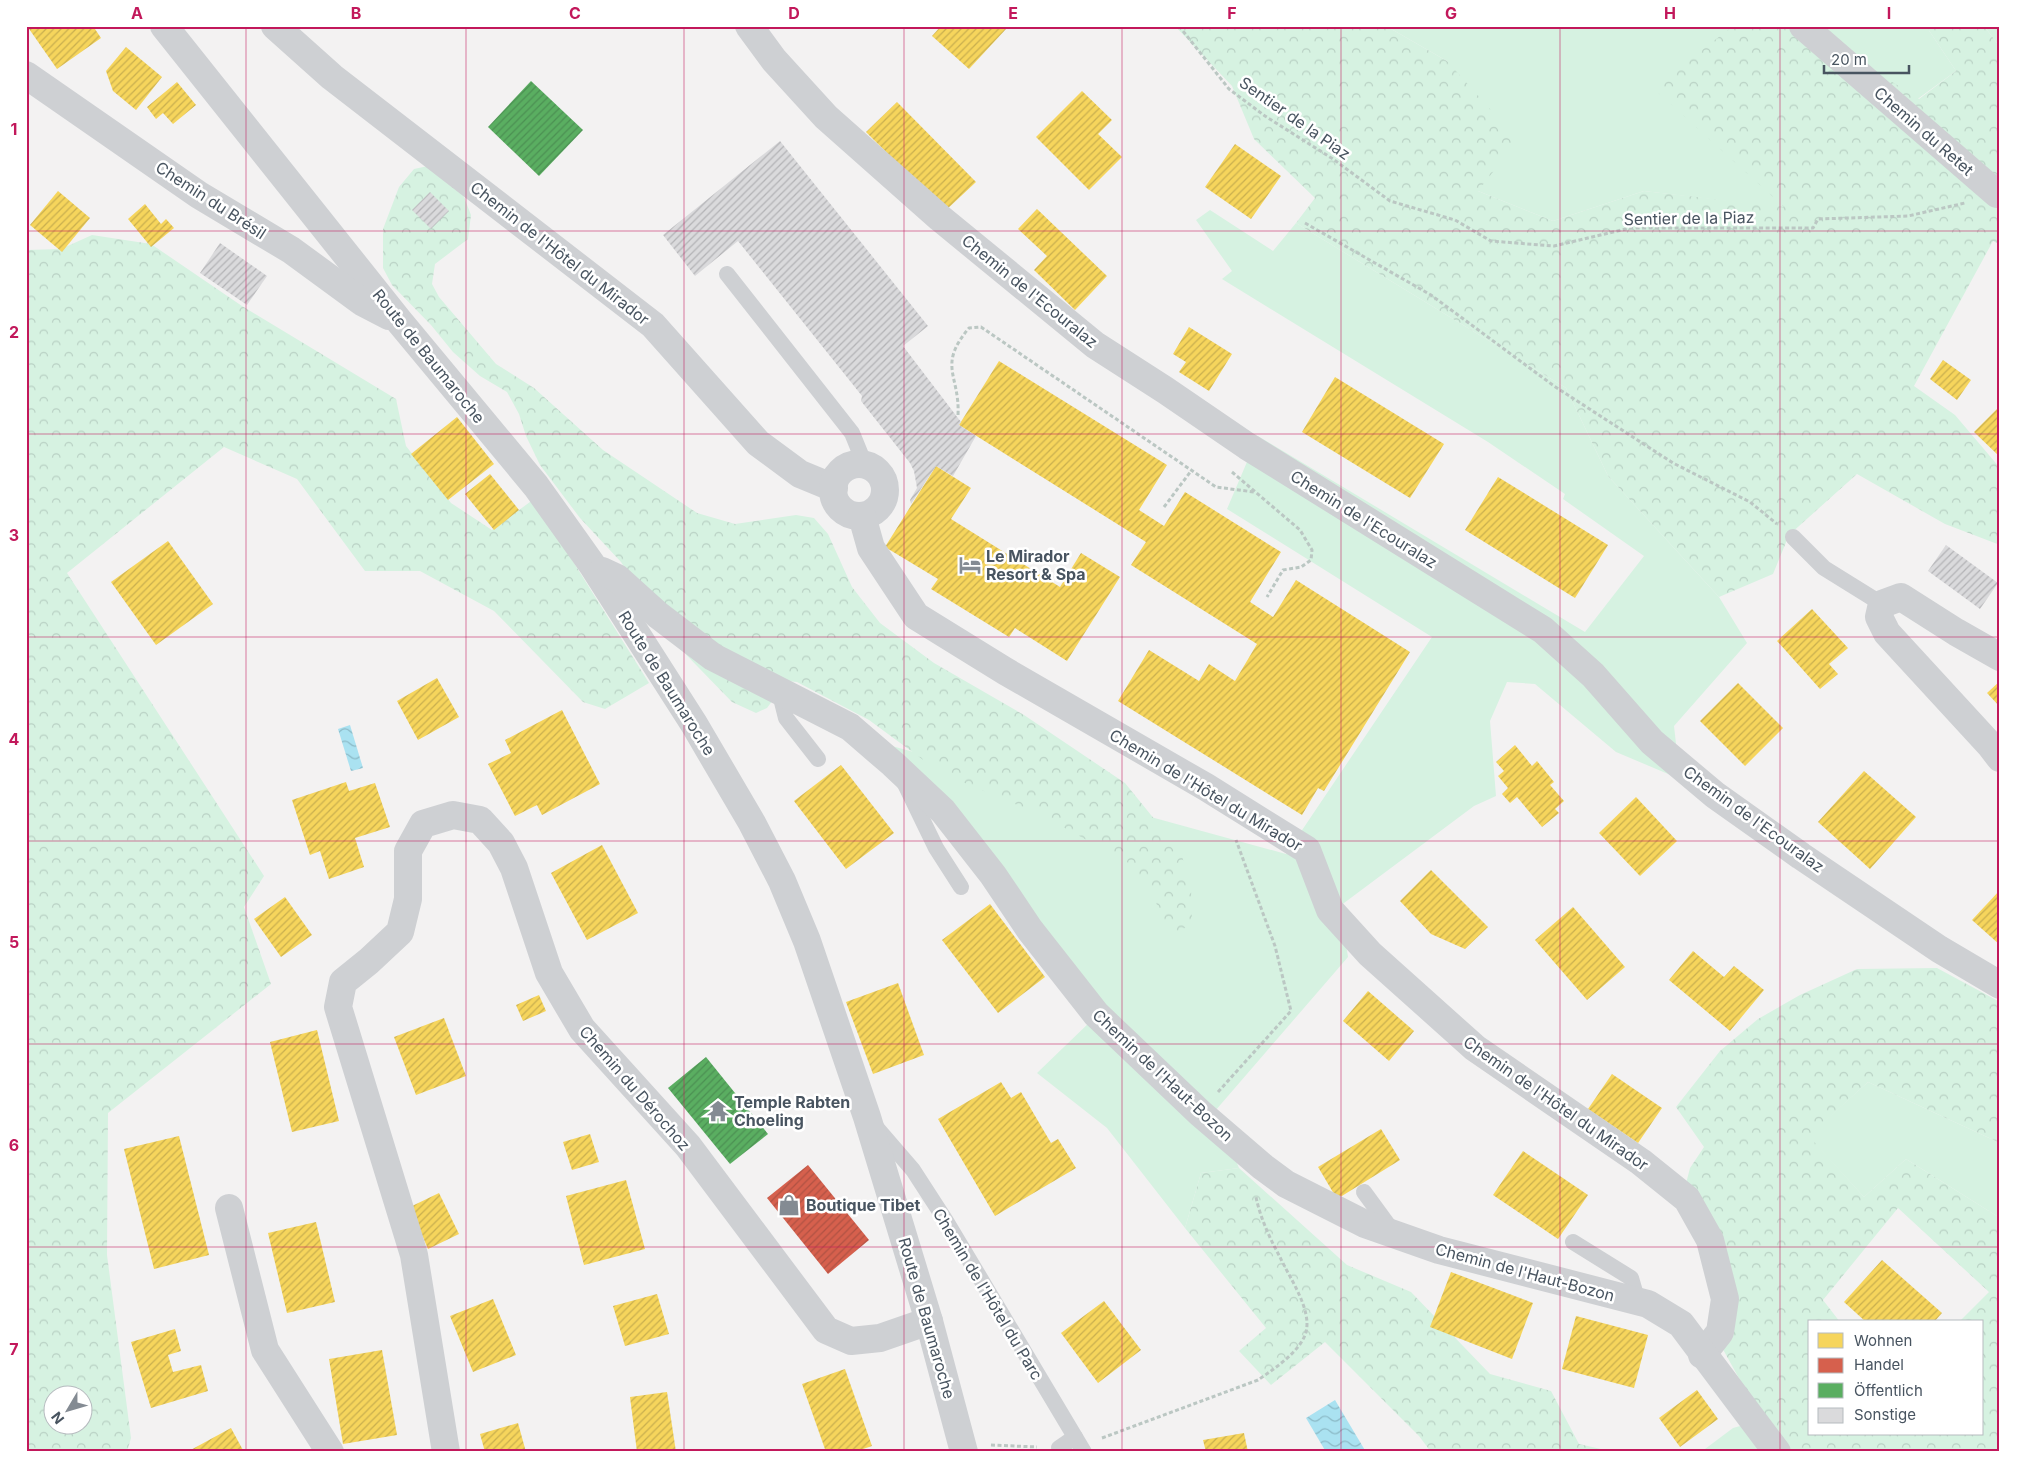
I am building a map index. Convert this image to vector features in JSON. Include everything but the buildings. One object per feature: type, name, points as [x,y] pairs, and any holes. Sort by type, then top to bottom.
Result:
[{"type":"street","name":"Route de Baumaroche","points":[[164,26],[399,321],[536,486],[593,566],[694,724],[752,823],[782,881],[807,940],[868,1117],[929,1322],[974,1448]]},
{"type":"street","name":"Chemin de l'Hôtel du Mirador","points":[[275,26],[332,77],[653,326],[758,444],[800,474],[834,488]]},
{"type":"street","name":"Chemin de l'Ecouralaz","points":[[749,26],[774,60],[826,117],[940,218],[1095,345],[1247,446],[1543,630],[1593,675],[1652,742],[1715,795],[1801,856],[1939,949],[2000,985]]},
{"type":"street","name":"Chemin du Retet","points":[[1803,26],[1998,194]]},
{"type":"street","name":"Chemin du Brésil","points":[[26,75],[199,195],[292,250],[362,302],[399,321]]},
{"type":"street","points":[[856,464],[865,465],[879,473],[886,488],[882,504],[876,510],[862,516],[854,516],[841,508],[834,496],[834,488],[836,479],[848,467],[856,464]]},
{"type":"street","name":"Chemin de l'Hôtel du Mirador","points":[[862,516],[871,548],[916,616],[1005,671],[1206,787],[1307,850],[1330,910],[1370,954],[1475,1048],[1641,1162],[1687,1199],[1710,1240],[1725,1299],[1720,1332],[1702,1355]]},
{"type":"street","name":"Chemin de l'Haut-Bozon","points":[[593,566],[617,578],[658,615],[713,657],[850,728],[898,769],[954,825],[993,874],[1030,930],[1096,1014],[1200,1113],[1263,1167],[1286,1184],[1365,1224],[1439,1250],[1648,1304],[1681,1324],[1702,1355],[1777,1452]]},
{"type":"street","points":[[2000,657],[1901,597],[1882,604],[1878,617],[1887,633],[2000,758]]},
{"type":"street","name":"Chemin du Dérochoz","points":[[446,1452],[414,1255],[338,1007],[343,982],[400,932],[408,899],[408,851],[423,824],[452,815],[480,820],[501,843],[514,868],[549,973],[582,1029],[688,1146],[826,1330],[850,1341],[880,1338],[929,1322]]},
{"type":"street","points":[[229,1208],[265,1350],[330,1452]]},
{"type":"lane","points":[[727,274],[852,433],[865,465]]},
{"type":"lane","points":[[1792,537],[1824,568],[1882,604]]},
{"type":"lane","points":[[779,690],[786,718],[818,759]]},
{"type":"lane","points":[[898,769],[932,839],[960,887]]},
{"type":"lane","name":"Chemin de l'Hôtel du Parc","points":[[868,1117],[913,1170],[946,1221],[1084,1452]]},
{"type":"lane","points":[[1364,1192],[1396,1235]]},
{"type":"lane","points":[[1573,1242],[1631,1278],[1638,1302]]},
{"type":"lane","points":[[1060,1450],[1075,1437]]},
{"type":"path","name":"Sentier de la Piaz","points":[[1179,26],[1229,89],[1265,116],[1333,159],[1390,201],[1455,220],[1491,241],[1554,246],[1630,228],[1813,228],[1818,219],[1908,216],[1998,194]]},
{"type":"path","points":[[1305,223],[1432,295],[1554,386],[1673,463],[1750,502],[1792,537]]},
{"type":"path","points":[[958,415],[959,401],[950,364],[957,342],[969,328],[981,327],[1216,487],[1254,492]]},
{"type":"path","points":[[1228,468],[1300,530],[1312,550],[1310,560],[1301,567],[1283,570],[1267,597]]},
{"type":"path","points":[[1164,507],[1191,471]]},
{"type":"path","points":[[1212,1098],[1291,1011],[1275,946],[1234,836]]},
{"type":"path","points":[[1096,1440],[1258,1380],[1281,1364],[1299,1345],[1306,1332],[1306,1317],[1300,1295],[1280,1257],[1257,1201],[1254,1188],[1263,1167]]},
{"type":"path","points":[[974,1448],[1060,1450]]},
{"type":"green space","points":[[1175,26],[1386,26],[1447,61],[1518,140],[1478,191],[1553,221],[1644,191],[1784,207],[1653,88],[1733,26],[1804,26],[1919,99],[1956,71],[1926,26],[1984,26],[2000,47],[2000,245],[1993,241],[1914,386],[1955,415],[2000,468],[2000,545],[1945,524],[1857,474],[1789,535],[1773,574],[1719,597],[1608,476],[1566,388],[1296,223],[1315,198],[1254,139],[1232,86]]},
{"type":"green space","points":[[1386,26],[1926,26],[1956,71],[1919,98],[1785,208],[1644,191],[1553,221],[1478,191],[1447,61]]},
{"type":"green space","points":[[1984,26],[2000,26],[2000,47]]},
{"type":"green space","points":[[428,166],[460,187],[471,215],[468,239],[435,264],[432,284],[439,297],[496,364],[534,388],[603,450],[697,513],[735,524],[796,515],[814,518],[828,534],[852,587],[880,623],[934,663],[1024,715],[1125,783],[1181,852],[1191,889],[1192,917],[1187,927],[1176,932],[1164,923],[1150,887],[1127,862],[1039,814],[941,773],[869,720],[797,682],[787,681],[767,708],[756,713],[732,702],[666,634],[621,562],[580,518],[540,465],[526,436],[519,414],[507,392],[480,376],[453,352],[431,325],[392,285],[383,268],[383,229],[399,187],[414,169]]},
{"type":"green space","points":[[1210,210],[1273,251],[1296,223],[1566,388],[1608,476],[1719,597],[1747,643],[1674,726],[1680,779],[1616,752],[1535,684],[1507,682],[1490,721],[1496,796],[1474,806],[1340,906],[1348,957],[1215,1111],[1239,1168],[1201,1173],[1185,1228],[1107,1128],[1037,1073],[1092,1020],[935,817],[848,734],[1286,854],[1432,637],[1227,509],[1258,436],[1585,632],[1644,556],[1563,499],[1565,494],[1488,442],[1222,279],[1232,271],[1196,220]]},
{"type":"green space","points":[[92,235],[151,244],[242,306],[396,399],[406,446],[451,503],[492,530],[534,499],[649,683],[605,709],[583,702],[494,611],[420,571],[365,571],[297,479],[224,447],[67,573],[264,876],[244,907],[271,984],[108,1113],[107,1255],[131,1438],[127,1452],[26,1452],[26,250],[61,249]]},
{"type":"green space","points":[[1937,968],[2000,1002],[2000,1143],[1868,1082],[1809,1136],[1864,1197],[1906,1159],[2000,1218],[2000,1452],[1788,1452],[1762,1420],[1709,1324],[1715,1300],[1702,1241],[1681,1203],[1690,1168],[1704,1147],[1676,1107],[1720,1051],[1758,1019],[1800,995],[1857,969]]},
{"type":"green space","points":[[1868,1082],[2000,1143],[2000,1218],[1906,1159],[1864,1197],[1808,1136]]},
{"type":"green space","points":[[1239,1168],[1347,1265],[1411,1292],[1490,1374],[1551,1391],[1579,1444],[1614,1452],[1431,1452],[1419,1436],[1325,1342],[1271,1385],[1239,1351],[1266,1328],[1185,1228],[1201,1173]]},
{"type":"green space","points":[[1762,1420],[1788,1452],[1701,1452],[1733,1428]]},
{"type":"water","points":[[350,725],[363,768],[351,771],[338,729]]},
{"type":"water","points":[[1335,1400],[1366,1452],[1326,1452],[1306,1418]]},
{"type":"place","name":"Le Mirador Resort & Spa","points":[[970,565]]},
{"type":"place","name":"Temple Rabten Choeling","points":[[718,1111]]},
{"type":"place","name":"Boutique Tibet","points":[[789,1205]]}]
